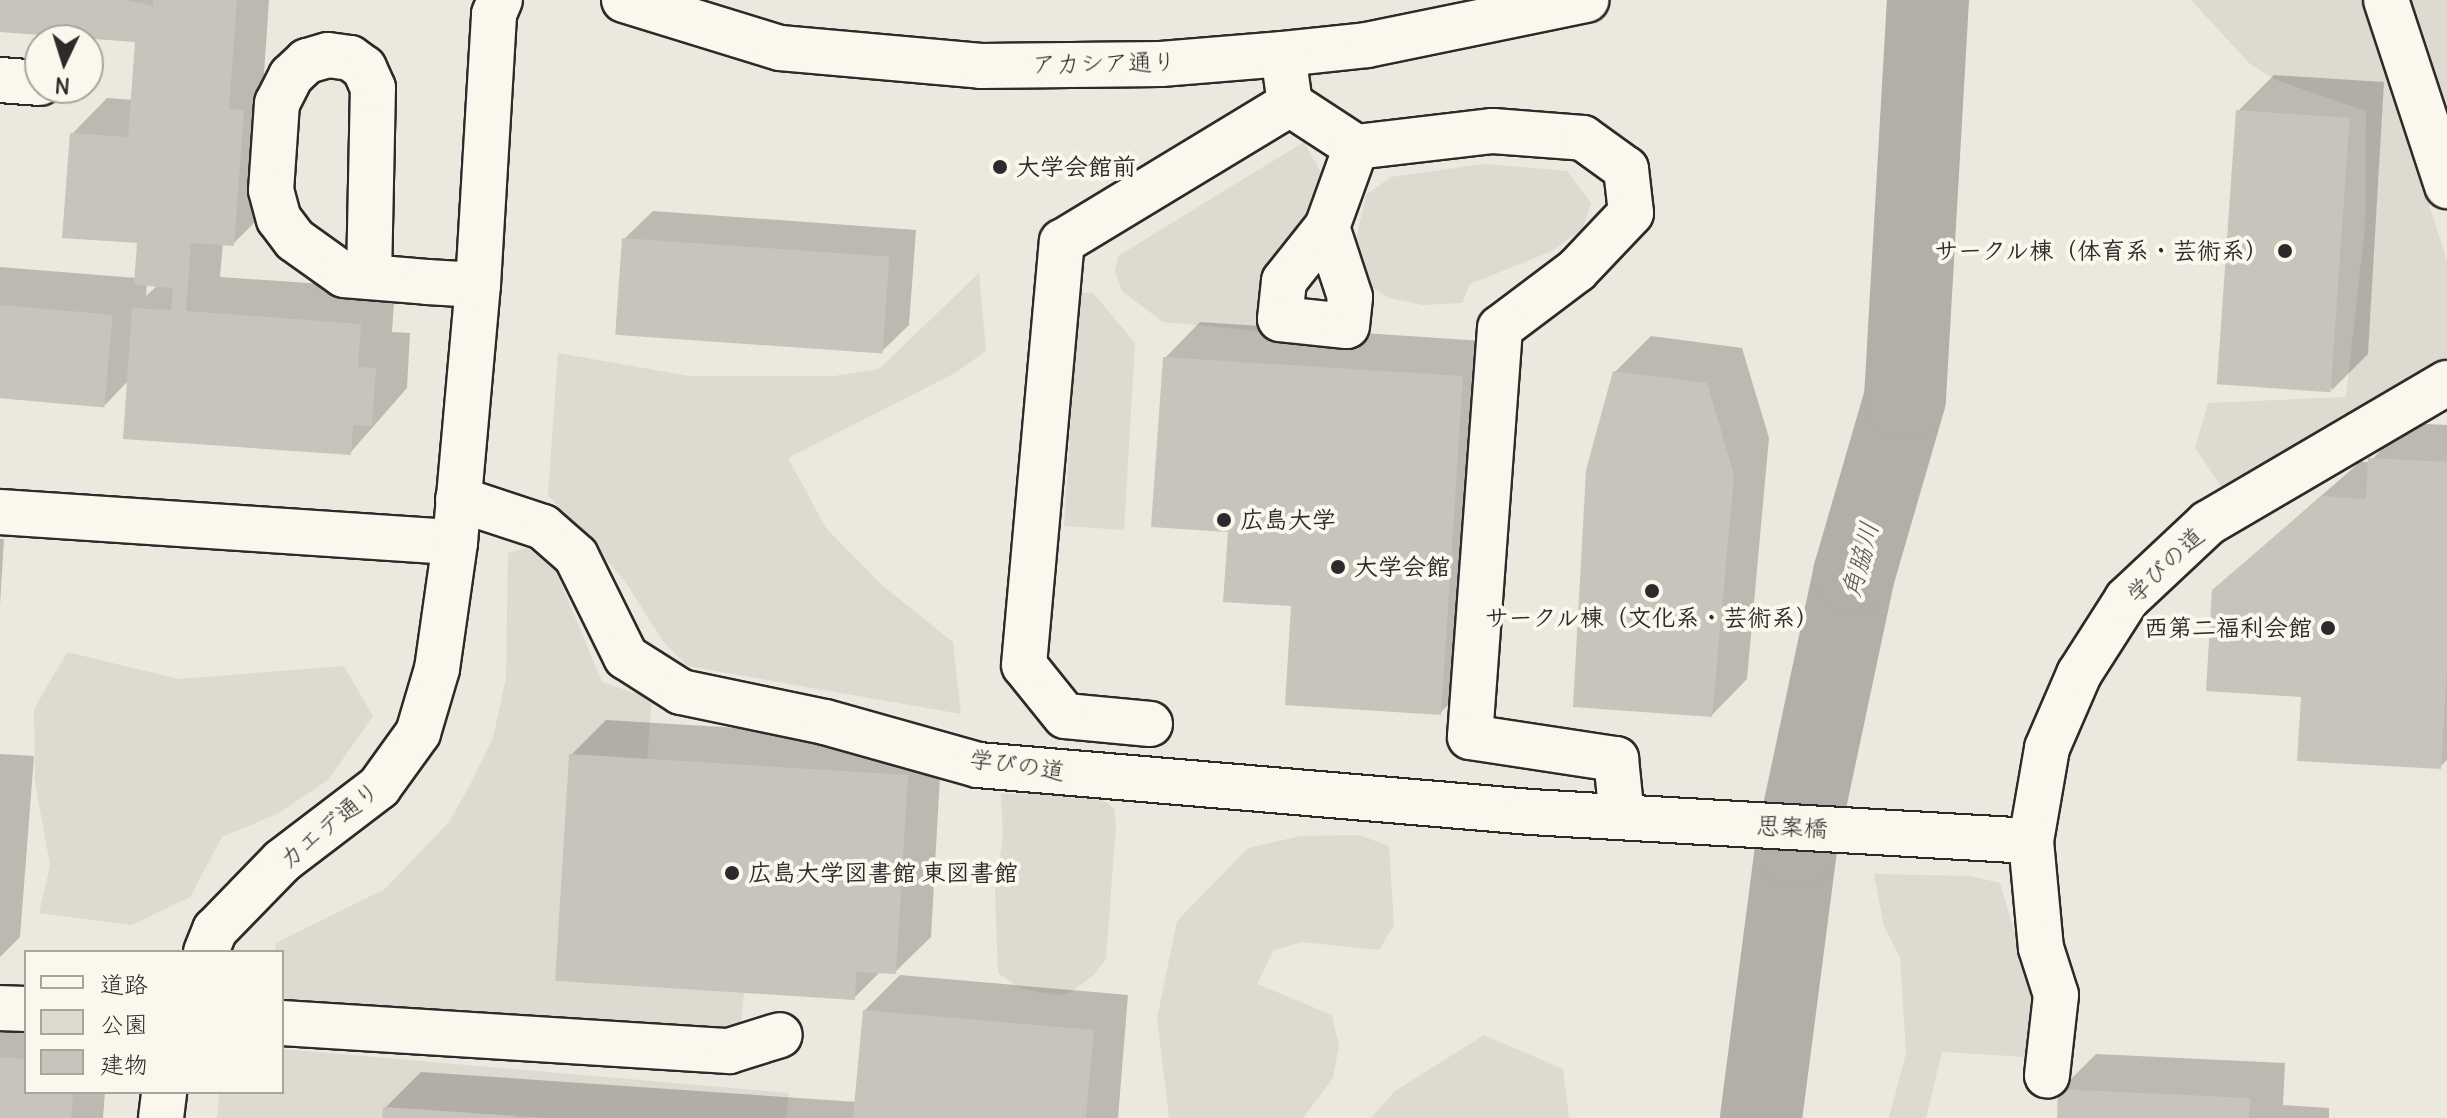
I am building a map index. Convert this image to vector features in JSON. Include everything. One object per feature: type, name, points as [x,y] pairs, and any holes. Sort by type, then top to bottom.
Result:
[{"type":"street","name":"カエデ通り","points":[[207,950],[215,930],[282,861],[379,787],[418,733],[437,669],[455,542],[478,285],[494,14],[500,0]]},
{"type":"street","name":"アカシア通り","points":[[624,0],[780,48],[966,65],[1161,64],[1283,54],[1367,45],[1586,0]]},
{"type":"street","points":[[2386,0],[2447,186]]},
{"type":"street","points":[[1283,54],[1290,104],[1356,147],[1493,131],[1583,138],[1626,169],[1631,213],[1577,270],[1500,328],[1470,737],[1616,759],[1622,817]]},
{"type":"street","points":[[369,277],[373,88],[364,68],[350,58],[328,55],[307,61],[291,76],[277,103],[271,190],[279,219],[295,240],[344,275],[369,277],[478,285]]},
{"type":"street","points":[[0,80],[24,82]]},
{"type":"street","points":[[1150,724],[1065,716],[1024,665],[1062,242],[1290,104]]},
{"type":"street","points":[[1327,227],[1356,147]]},
{"type":"street","name":"学びの道","points":[[2047,1075],[2056,995],[2041,948],[2031,841],[2047,748],[2079,674],[2127,599],[2208,523],[2447,383]]},
{"type":"street","name":"学びの道","points":[[458,499],[543,527],[576,556],[626,657],[681,692],[825,722],[978,765],[1622,817]]},
{"type":"street","points":[[0,512],[455,542]]},
{"type":"street","name":"思案橋","points":[[1622,817],[2031,841]]},
{"type":"street","points":[[0,1008],[24,1009]]},
{"type":"street","points":[[284,1023],[729,1051],[780,1035]]},
{"type":"street","points":[[161,1118],[164,1094]]},
{"type":"shaded area","name":"広島大学","points":[[0,0],[2447,0],[2447,1118],[0,1118]]},
{"type":"green space","points":[[2191,0],[2364,0],[2447,261],[2447,362],[2225,492],[2195,448],[2208,403],[2346,397],[2365,226],[2366,111],[2276,80],[2250,64]]},
{"type":"green space","points":[[2404,0],[2447,0],[2447,147]]},
{"type":"green space","points":[[1304,142],[1321,172],[1319,192],[1301,228],[1279,333],[1163,322],[1122,291],[1115,271],[1118,256]]},
{"type":"green space","points":[[1484,164],[1567,171],[1591,203],[1583,228],[1552,251],[1470,284],[1462,303],[1423,305],[1389,298],[1365,283],[1353,254],[1366,195],[1391,177]]},
{"type":"green space","points":[[979,273],[986,351],[955,373],[788,458],[826,528],[882,585],[953,642],[961,714],[687,666],[662,640],[625,581],[548,495],[558,353],[689,376],[834,376],[879,369]]},
{"type":"green space","points":[[1079,293],[1093,293],[1135,343],[1124,530],[1064,526]]},
{"type":"green space","points":[[527,548],[555,569],[602,682],[652,699],[647,759],[569,755],[555,981],[744,993],[740,1029],[284,1014],[284,950],[275,950],[276,943],[385,889],[448,823],[493,738],[506,678],[508,553]]},
{"type":"green space","points":[[67,652],[179,679],[344,666],[373,716],[328,780],[277,814],[222,837],[190,897],[132,925],[39,913],[50,866],[35,781],[34,709]]},
{"type":"green space","points":[[1059,793],[1104,801],[1114,808],[1116,826],[1106,959],[1094,975],[1070,993],[1057,995],[1021,989],[998,973],[995,891],[1003,836],[1001,794]]},
{"type":"green space","points":[[1359,835],[1389,846],[1394,925],[1379,950],[1301,942],[1273,951],[1257,984],[1332,1015],[1339,1046],[1333,1078],[1303,1118],[1169,1118],[1157,1018],[1177,921],[1248,848],[1300,836]]},
{"type":"green space","points":[[1874,874],[1970,876],[2000,883],[2025,968],[2031,998],[2027,1057],[1942,1052],[1926,1118],[1889,1118],[1906,1053],[1900,958],[1884,926]]},
{"type":"green space","points":[[1484,1035],[1563,1069],[1569,1118],[1371,1118],[1395,1091]]},
{"type":"green space","points":[[284,1049],[789,1093],[786,1118],[548,1118],[384,1107],[382,1118],[217,1118],[219,1094],[284,1094]]},
{"type":"building","points":[[0,0],[125,0],[153,6],[153,0],[237,0],[229,109],[244,110],[234,246],[191,243],[186,311],[361,324],[358,367],[376,368],[372,426],[353,425],[351,455],[123,439],[132,308],[171,310],[173,288],[134,285],[137,243],[62,238],[70,133],[128,137],[135,42],[104,40],[104,24],[24,24],[24,34],[0,32]]},
{"type":"building","name":"サークル棟（体育系・芸術系）","points":[[2236,110],[2350,118],[2331,392],[2217,384]]},
{"type":"building","points":[[622,238],[889,257],[883,353],[615,335]]},
{"type":"building","points":[[0,305],[113,315],[104,407],[0,398]]},
{"type":"building","name":"大学会館","points":[[1163,357],[1463,376],[1441,715],[1285,705],[1291,606],[1223,602],[1228,532],[1151,527]]},
{"type":"building","name":"サークル棟（文化系・芸術系）","points":[[1613,371],[1707,383],[1734,475],[1712,717],[1573,707],[1586,470]]},
{"type":"building","name":"西第二福利会館","points":[[2368,458],[2447,462],[2447,667],[2441,769],[2297,761],[2301,697],[2206,691],[2212,590],[2322,496],[2366,499]]},
{"type":"building","name":"広島大学図書館 東図書館","points":[[569,754],[908,775],[896,974],[856,972],[855,1000],[555,981]]},
{"type":"building","points":[[863,1010],[1094,1030],[1086,1118],[853,1118]]},
{"type":"building","points":[[0,1057],[24,1059],[24,1094],[73,1094],[71,1118],[0,1118]]},
{"type":"building","points":[[2058,1089],[2250,1098],[2249,1118],[2057,1118]]},
{"type":"building","points":[[383,1107],[514,1116],[382,1118]]},
{"type":"waterway","name":"角脇川","points":[[1761,1118],[1796,847],[1854,574],[1905,398],[1928,0]]},
{"type":"place","name":"大学会館前","points":[[1000,167]]},
{"type":"place","name":"サークル棟（体育系・芸術系）","points":[[2285,251]]},
{"type":"place","name":"広島大学","points":[[1224,520]]},
{"type":"place","name":"大学会館","points":[[1338,567]]},
{"type":"place","name":"サークル棟（文化系・芸術系）","points":[[1652,591]]},
{"type":"place","name":"西第二福利会館","points":[[2328,628]]},
{"type":"place","name":"広島大学図書館 東図書館","points":[[732,873]]}]
